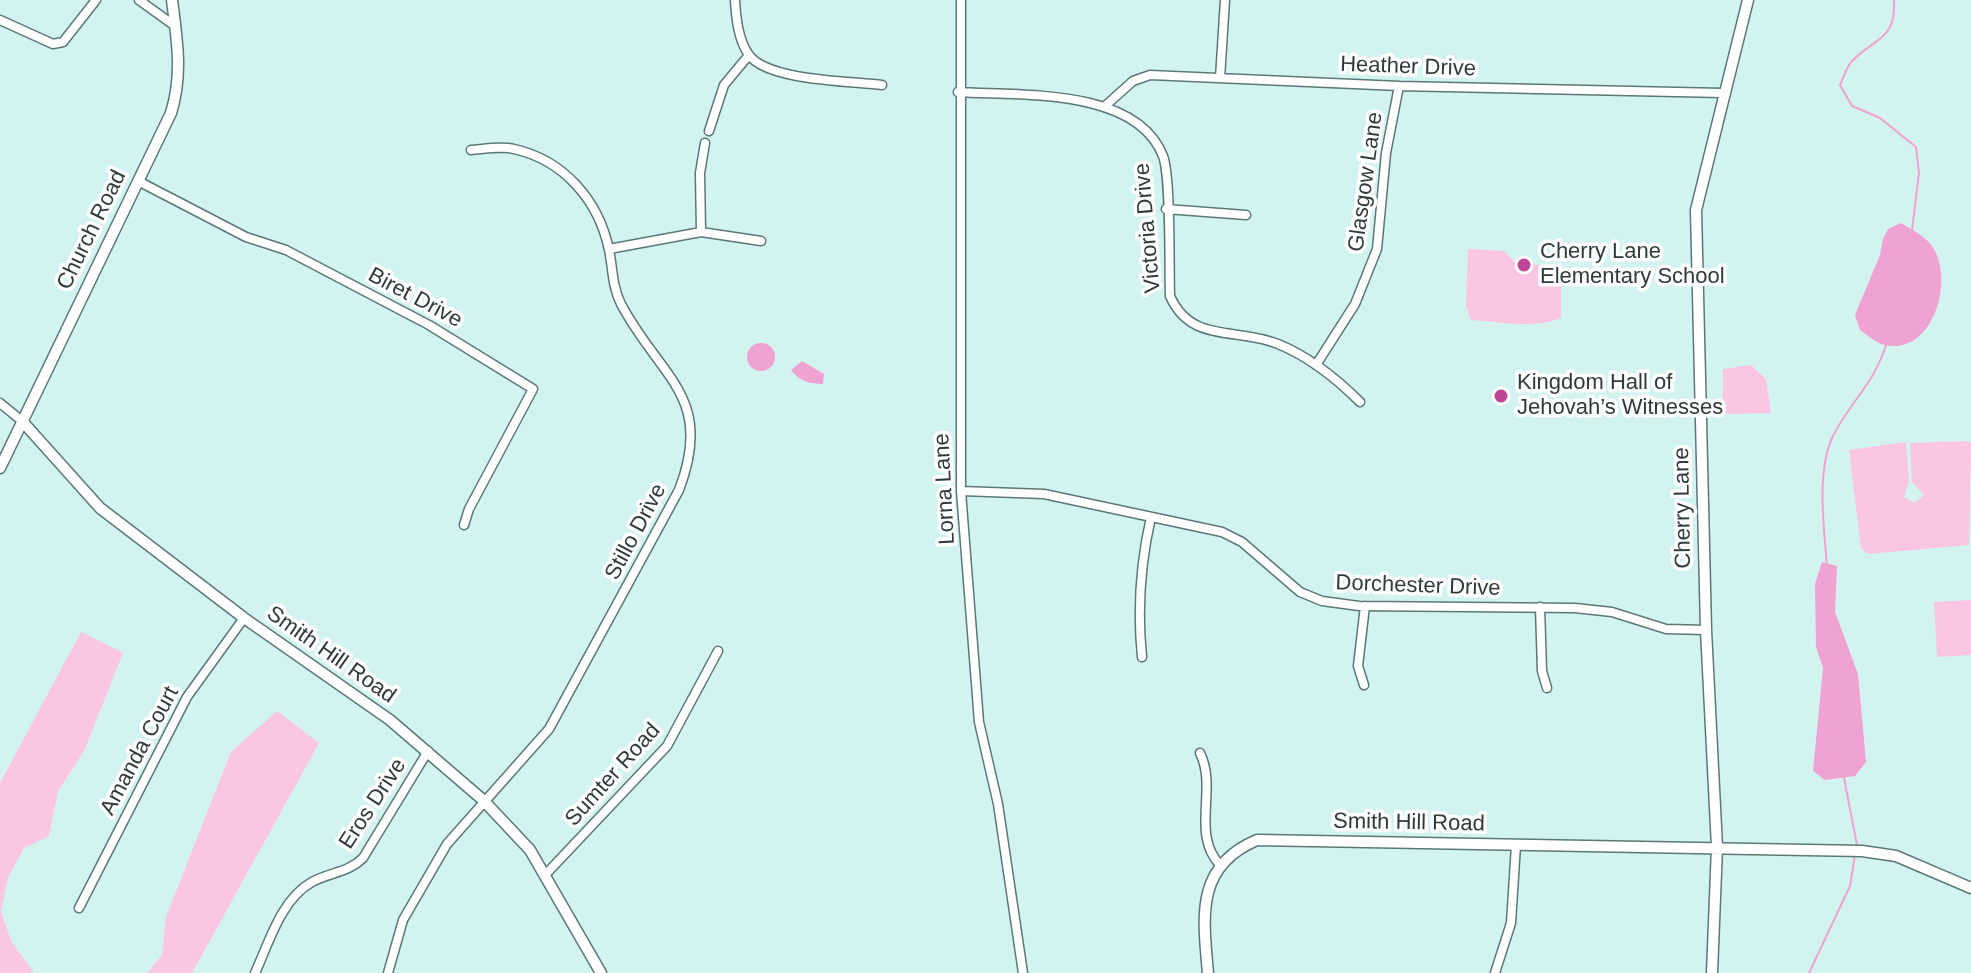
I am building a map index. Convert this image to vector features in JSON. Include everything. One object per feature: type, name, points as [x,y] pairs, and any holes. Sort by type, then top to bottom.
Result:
[{"type":"street","points":[[0,20],[53,44],[63,42],[96,0]]},
{"type":"street","points":[[139,0],[175,26]]},
{"type":"street","name":"Church Road","points":[[0,468],[138,181],[179,88],[172,0]]},
{"type":"street","points":[[735,0],[741,36],[749,55],[764,67],[785,73],[882,85]]},
{"type":"street","name":"Lorna Lane","points":[[961,0],[958,92],[961,491],[979,722],[998,804],[1023,973]]},
{"type":"street","points":[[1220,78],[1225,0]]},
{"type":"street","name":"Cherry Lane","points":[[1712,973],[1717,847],[1706,630],[1696,210],[1748,0]]},
{"type":"street","points":[[709,131],[724,85],[749,55]]},
{"type":"street","name":"Heather Drive","points":[[1104,107],[1133,81],[1150,75],[1399,86],[1723,93]]},
{"type":"street","name":"Glasgow Lane","points":[[1316,365],[1355,304],[1377,249],[1386,153],[1399,86]]},
{"type":"street","name":"Victoria Drive","points":[[958,92],[1082,100],[1140,125],[1152,137],[1164,158],[1170,296],[1182,318],[1188,324],[1277,343],[1329,372],[1360,402]]},
{"type":"street","points":[[701,232],[700,173],[705,143]]},
{"type":"street","name":"Stillo Drive","points":[[388,973],[403,920],[447,844],[549,729],[679,490],[691,460],[694,433],[684,397],[620,302],[609,249],[590,201],[576,183],[548,162],[512,148],[471,150]]},
{"type":"street","name":"Biret Drive","points":[[138,181],[246,237],[286,250],[429,325],[533,389],[469,509],[464,525]]},
{"type":"street","points":[[1166,209],[1246,215]]},
{"type":"street","points":[[609,249],[701,232],[761,241]]},
{"type":"street","name":"Smith Hill Road","points":[[0,403],[22,421],[100,508],[244,618],[390,720],[483,800],[510,826],[546,874],[575,932],[601,973]]},
{"type":"street","name":"Dorchester Drive","points":[[961,491],[1006,490],[1044,494],[1222,532],[1242,542],[1300,592],[1322,601],[1365,606],[1540,607],[1612,612],[1666,629],[1706,630]]},
{"type":"street","points":[[1142,657],[1137,614],[1139,575],[1151,517]]},
{"type":"street","points":[[1364,685],[1358,666],[1365,606]]},
{"type":"street","points":[[1540,607],[1542,671],[1547,688]]},
{"type":"street","name":"Amanda Court","points":[[79,908],[187,697],[244,618]]},
{"type":"street","name":"Sumter Road","points":[[546,874],[667,746],[718,651]]},
{"type":"street","name":"Eros Drive","points":[[255,973],[287,907],[299,890],[314,881],[352,869],[363,858],[428,751]]},
{"type":"street","points":[[1200,753],[1207,774],[1206,843],[1221,866],[1206,899],[1208,973]]},
{"type":"street","name":"Smith Hill Road","points":[[1221,866],[1243,846],[1257,840],[1717,847],[1887,854],[1971,888]]},
{"type":"street","points":[[1495,973],[1511,923],[1516,845]]},
{"type":"shaded area","points":[[1901,223],[1932,246],[1939,261],[1941,278],[1935,314],[1926,329],[1914,340],[1899,346],[1881,344],[1860,330],[1855,315],[1888,229]]},
{"type":"shaded area","points":[[1468,249],[1504,251],[1519,267],[1526,264],[1561,266],[1561,318],[1528,324],[1471,320],[1466,307]]},
{"type":"shaded area","points":[[761,343],[771,347],[775,357],[771,367],[761,371],[751,367],[747,357],[751,347]]},
{"type":"shaded area","points":[[802,361],[824,374],[823,384],[805,381],[794,374],[791,370]]},
{"type":"shaded area","points":[[1751,365],[1766,379],[1771,413],[1726,414],[1723,409],[1723,369]]},
{"type":"shaded area","points":[[1906,442],[1909,481],[1904,497],[1915,503],[1924,495],[1912,482],[1910,443],[1971,443],[1969,545],[1868,554],[1861,548],[1849,450]]},
{"type":"shaded area","points":[[1822,562],[1837,566],[1835,612],[1858,674],[1866,762],[1855,776],[1825,780],[1813,771],[1823,668],[1816,647],[1815,584]]},
{"type":"shaded area","points":[[1971,600],[1971,655],[1937,657],[1934,602]]},
{"type":"shaded area","points":[[81,632],[123,653],[84,751],[58,791],[49,836],[24,848],[8,878],[1,911],[11,941],[34,973],[0,973],[0,783]]},
{"type":"shaded area","points":[[277,711],[319,743],[192,973],[147,973],[162,955],[166,917],[231,752]]},
{"type":"waterway","points":[[1894,0],[1894,13],[1888,31],[1852,61],[1840,85],[1852,106],[1880,118],[1916,147],[1919,173],[1912,230]]},
{"type":"waterway","points":[[1827,566],[1822,500],[1828,450],[1840,424],[1875,371],[1886,345]]},
{"type":"waterway","points":[[1844,778],[1857,845]]},
{"type":"waterway","points":[[1809,973],[1850,886],[1855,855]]},
{"type":"place","name":"Cherry Lane Elementary School","points":[[1524,265]]},
{"type":"place","name":"Kingdom Hall of Jehovah’s Witnesses","points":[[1501,396]]}]
